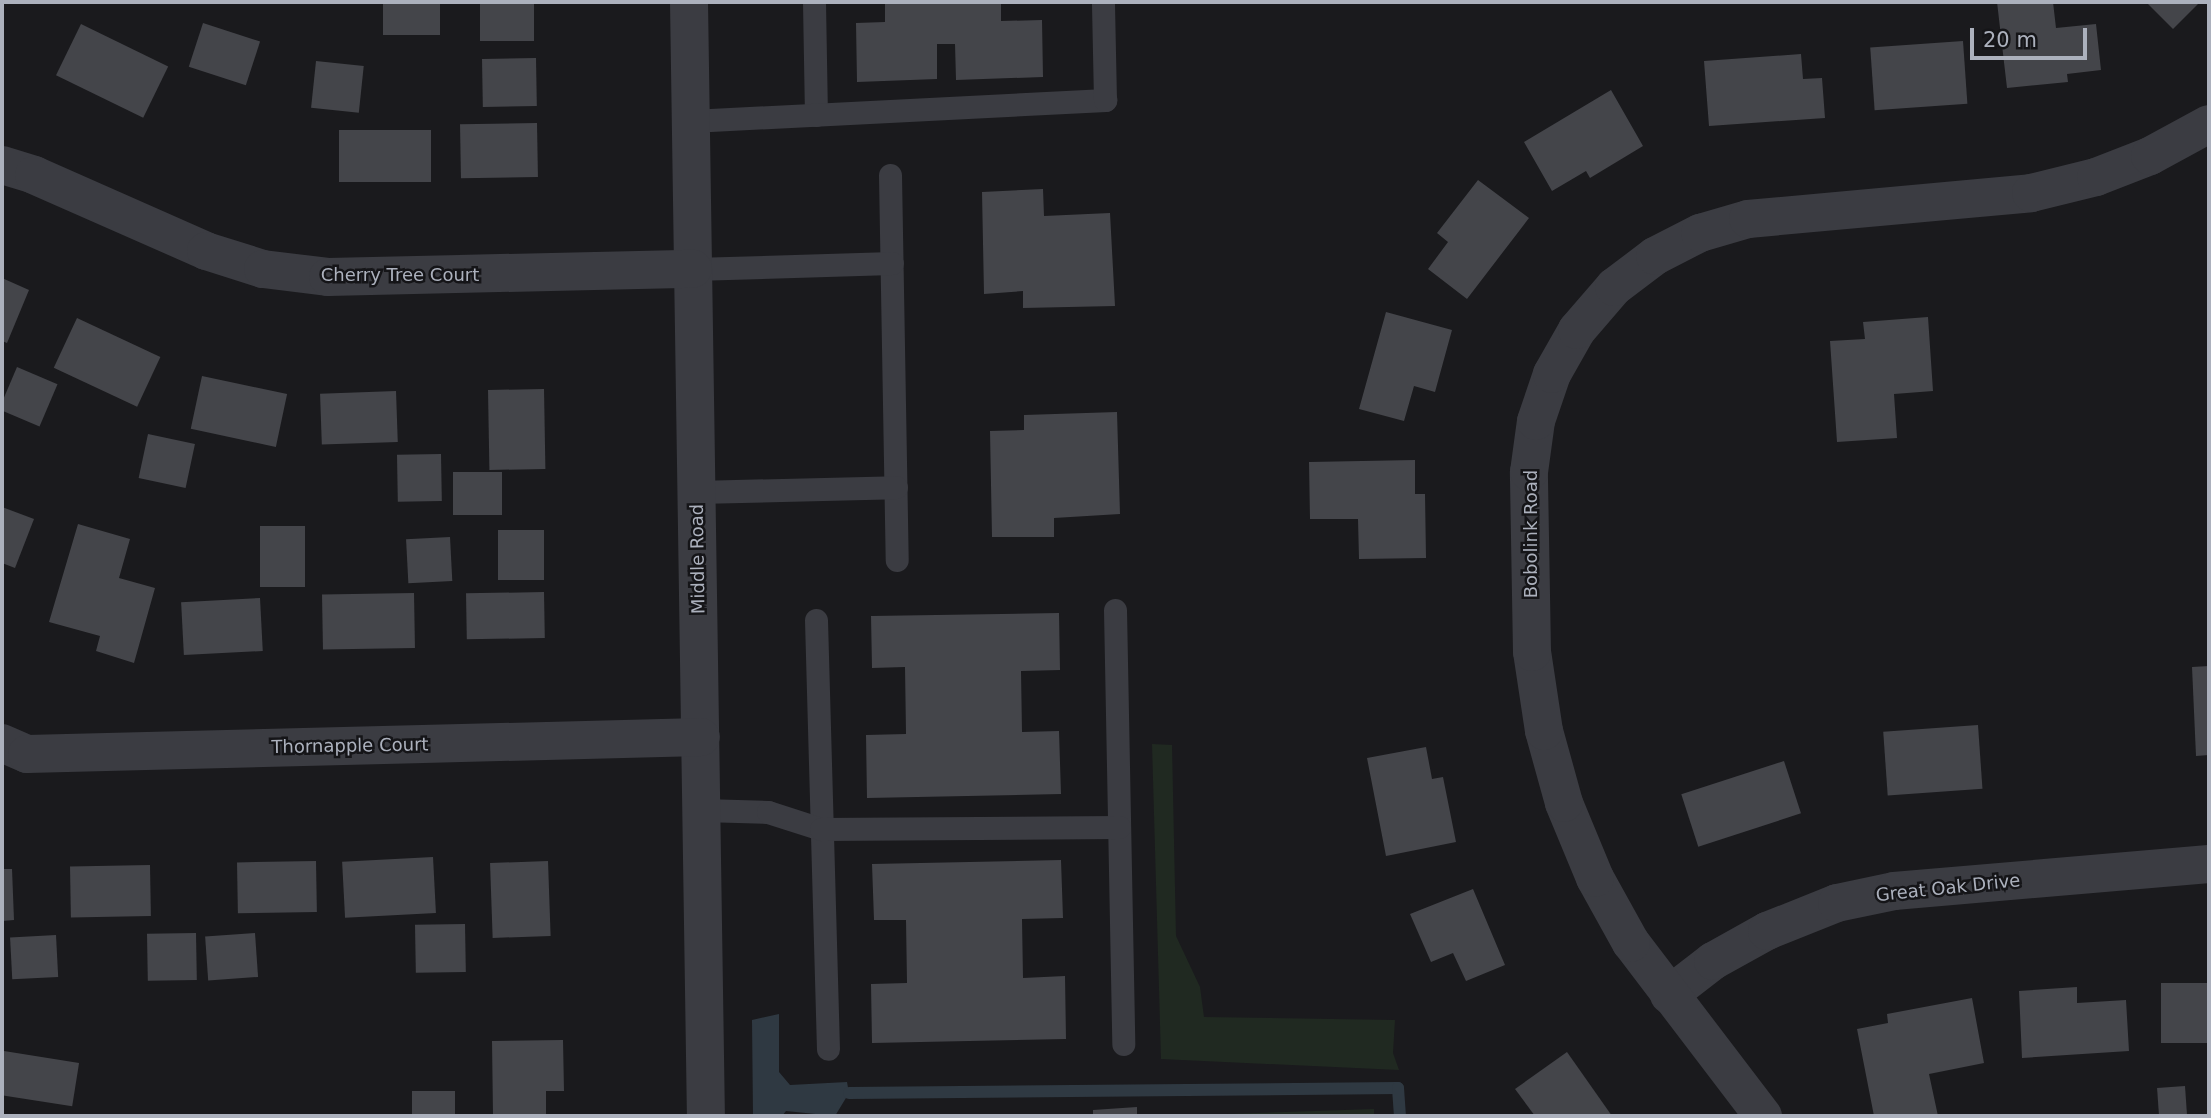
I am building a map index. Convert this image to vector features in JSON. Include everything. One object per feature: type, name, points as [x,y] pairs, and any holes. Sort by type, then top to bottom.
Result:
[{"type":"street","name":"Middle Road","points":[[689,2],[706,1116]]},
{"type":"street","name":"Bobolink Road","points":[[1763,1116],[1631,943],[1595,878],[1564,803],[1544,731],[1532,652],[1529,472],[1536,421],[1552,374],[1577,330],[1624,279],[1655,256],[1700,233],[1748,219],[2031,193],[2118,169],[2209,124]]},
{"type":"street","name":"Cherry Tree Court","points":[[2,165],[34,175],[206,251],[263,269],[328,277],[693,269]]},
{"type":"street","name":"Thornapple Court","points":[[2,743],[27,754],[701,737]]},
{"type":"street","name":"Great Oak Drive","points":[[1669,995],[1713,961],[1767,931],[1837,903],[1894,891],[2209,864]]},
{"type":"lane","points":[[814,2],[816,115]]},
{"type":"lane","points":[[691,121],[1105,100],[1103,2]]},
{"type":"lane","points":[[890,175],[897,560]]},
{"type":"lane","points":[[693,269],[892,263]]},
{"type":"lane","points":[[697,492],[895,487]]},
{"type":"lane","points":[[1115,610],[1123,1044]]},
{"type":"lane","points":[[816,620],[828,1049]]},
{"type":"lane","points":[[702,810],[768,812],[821,829],[1119,827]]},
{"type":"shaded area","points":[[1152,744],[1172,745],[1176,936],[1200,987],[1204,1017],[1395,1020],[1393,1053],[1399,1070],[1161,1059]]},
{"type":"shaded area","points":[[779,1014],[779,1072],[790,1085],[847,1082],[849,1093],[835,1116],[786,1111],[782,1116],[753,1116],[752,1020]]},
{"type":"shaded area","points":[[1374,1109],[1374,1116],[1168,1116]]},
{"type":"building","points":[[383,2],[440,2],[440,35],[383,35]]},
{"type":"building","points":[[480,2],[534,2],[534,41],[480,41]]},
{"type":"building","points":[[885,2],[1001,2],[1001,21],[1042,20],[1043,77],[956,80],[955,44],[937,44],[937,79],[857,82],[856,23],[885,22]]},
{"type":"building","points":[[1997,2],[2053,2],[2056,28],[2096,24],[2101,70],[2067,74],[2068,82],[2007,88]]},
{"type":"building","points":[[2146,2],[2200,2],[2173,29]]},
{"type":"building","points":[[203,23],[260,42],[246,85],[189,67]]},
{"type":"building","points":[[81,24],[168,67],[143,118],[56,75]]},
{"type":"building","points":[[1963,41],[1967,104],[1875,110],[1870,47]]},
{"type":"building","points":[[1801,54],[1803,79],[1822,78],[1825,118],[1709,126],[1704,61]]},
{"type":"building","points":[[536,58],[537,106],[483,107],[482,59]]},
{"type":"building","points":[[316,61],[364,66],[359,113],[311,108]]},
{"type":"building","points":[[1611,90],[1643,146],[1590,178],[1586,171],[1552,191],[1524,142]]},
{"type":"building","points":[[537,123],[538,177],[461,178],[460,124]]},
{"type":"building","points":[[339,130],[431,130],[431,182],[339,182]]},
{"type":"building","points":[[1478,180],[1529,218],[1467,299],[1428,269],[1448,242],[1437,233]]},
{"type":"building","points":[[1043,189],[1044,216],[1110,213],[1115,306],[1023,308],[1023,291],[984,294],[982,192]]},
{"type":"building","points":[[2,278],[29,290],[7,343],[2,341]]},
{"type":"building","points":[[1386,312],[1452,330],[1435,392],[1414,386],[1404,421],[1359,409]]},
{"type":"building","points":[[1928,317],[1933,391],[1894,394],[1897,438],[1837,442],[1830,341],[1865,339],[1863,322]]},
{"type":"building","points":[[77,318],[160,357],[137,407],[54,368]]},
{"type":"building","points":[[17,367],[58,384],[40,427],[2,411],[2,402]]},
{"type":"building","points":[[202,376],[287,394],[276,447],[191,429]]},
{"type":"building","points":[[544,389],[545,469],[489,470],[488,390]]},
{"type":"building","points":[[396,391],[398,442],[322,445],[320,394]]},
{"type":"building","points":[[1117,412],[1120,514],[1054,518],[1054,537],[992,537],[990,431],[1024,430],[1024,415]]},
{"type":"building","points":[[148,434],[195,444],[186,488],[139,478]]},
{"type":"building","points":[[441,454],[442,501],[398,502],[397,455]]},
{"type":"building","points":[[1415,460],[1415,494],[1425,494],[1426,558],[1359,559],[1358,519],[1310,519],[1309,462]]},
{"type":"building","points":[[453,472],[502,472],[502,515],[453,515]]},
{"type":"building","points":[[2,507],[34,519],[15,568],[2,563]]},
{"type":"building","points":[[78,524],[130,539],[119,578],[155,588],[134,663],[96,651],[100,636],[49,622]]},
{"type":"building","points":[[260,526],[305,526],[305,587],[260,587]]},
{"type":"building","points":[[498,530],[544,530],[544,580],[498,580]]},
{"type":"building","points":[[450,537],[452,581],[408,583],[406,539]]},
{"type":"building","points":[[544,592],[545,638],[467,639],[466,593]]},
{"type":"building","points":[[414,593],[415,648],[323,650],[322,595]]},
{"type":"building","points":[[260,598],[263,651],[184,655],[181,602]]},
{"type":"building","points":[[1059,613],[1060,670],[1021,671],[1022,732],[1059,731],[1061,794],[867,798],[866,735],[906,734],[905,667],[872,668],[871,616]]},
{"type":"building","points":[[2209,666],[2209,755],[2196,756],[2192,667]]},
{"type":"building","points":[[1978,725],[1982,789],[1888,795],[1883,732]]},
{"type":"building","points":[[1426,747],[1432,779],[1443,777],[1456,842],[1386,856],[1367,758]]},
{"type":"building","points":[[1784,761],[1801,813],[1698,847],[1681,794]]},
{"type":"building","points":[[433,857],[436,913],[345,918],[342,862]]},
{"type":"building","points":[[1061,860],[1063,918],[1022,919],[1023,978],[1065,976],[1066,1039],[872,1043],[871,984],[907,983],[906,920],[874,920],[872,864]]},
{"type":"building","points":[[316,861],[317,912],[238,913],[237,862]]},
{"type":"building","points":[[548,861],[551,936],[493,938],[490,863]]},
{"type":"building","points":[[150,865],[151,916],[71,917],[70,866]]},
{"type":"building","points":[[2,869],[12,869],[14,920],[2,921]]},
{"type":"building","points":[[1473,889],[1505,965],[1466,981],[1453,953],[1431,962],[1410,914]]},
{"type":"building","points":[[465,924],[466,972],[416,973],[415,925]]},
{"type":"building","points":[[196,933],[197,980],[148,981],[147,934]]},
{"type":"building","points":[[255,933],[258,977],[208,980],[205,936]]},
{"type":"building","points":[[56,935],[58,977],[12,979],[10,937]]},
{"type":"building","points":[[2161,983],[2209,983],[2209,1043],[2161,1043]]},
{"type":"building","points":[[2077,987],[2077,1003],[2126,1000],[2129,1051],[2022,1058],[2019,991]]},
{"type":"building","points":[[1972,998],[1984,1063],[1929,1074],[1938,1116],[1874,1116],[1857,1029],[1888,1023],[1887,1014]]},
{"type":"building","points":[[563,1040],[564,1091],[546,1091],[546,1116],[493,1116],[492,1041]]},
{"type":"building","points":[[4,1051],[79,1063],[72,1106],[2,1095]]},
{"type":"building","points":[[1567,1052],[1612,1116],[1535,1116],[1515,1089]]},
{"type":"building","points":[[2185,1086],[2187,1116],[2159,1116],[2157,1088]]},
{"type":"building","points":[[412,1091],[455,1091],[455,1116],[412,1116]]},
{"type":"building","points":[[1137,1107],[1137,1116],[1093,1116],[1093,1110]]},
{"type":"waterway","points":[[849,1093],[1398,1088],[1400,1116]]}]
